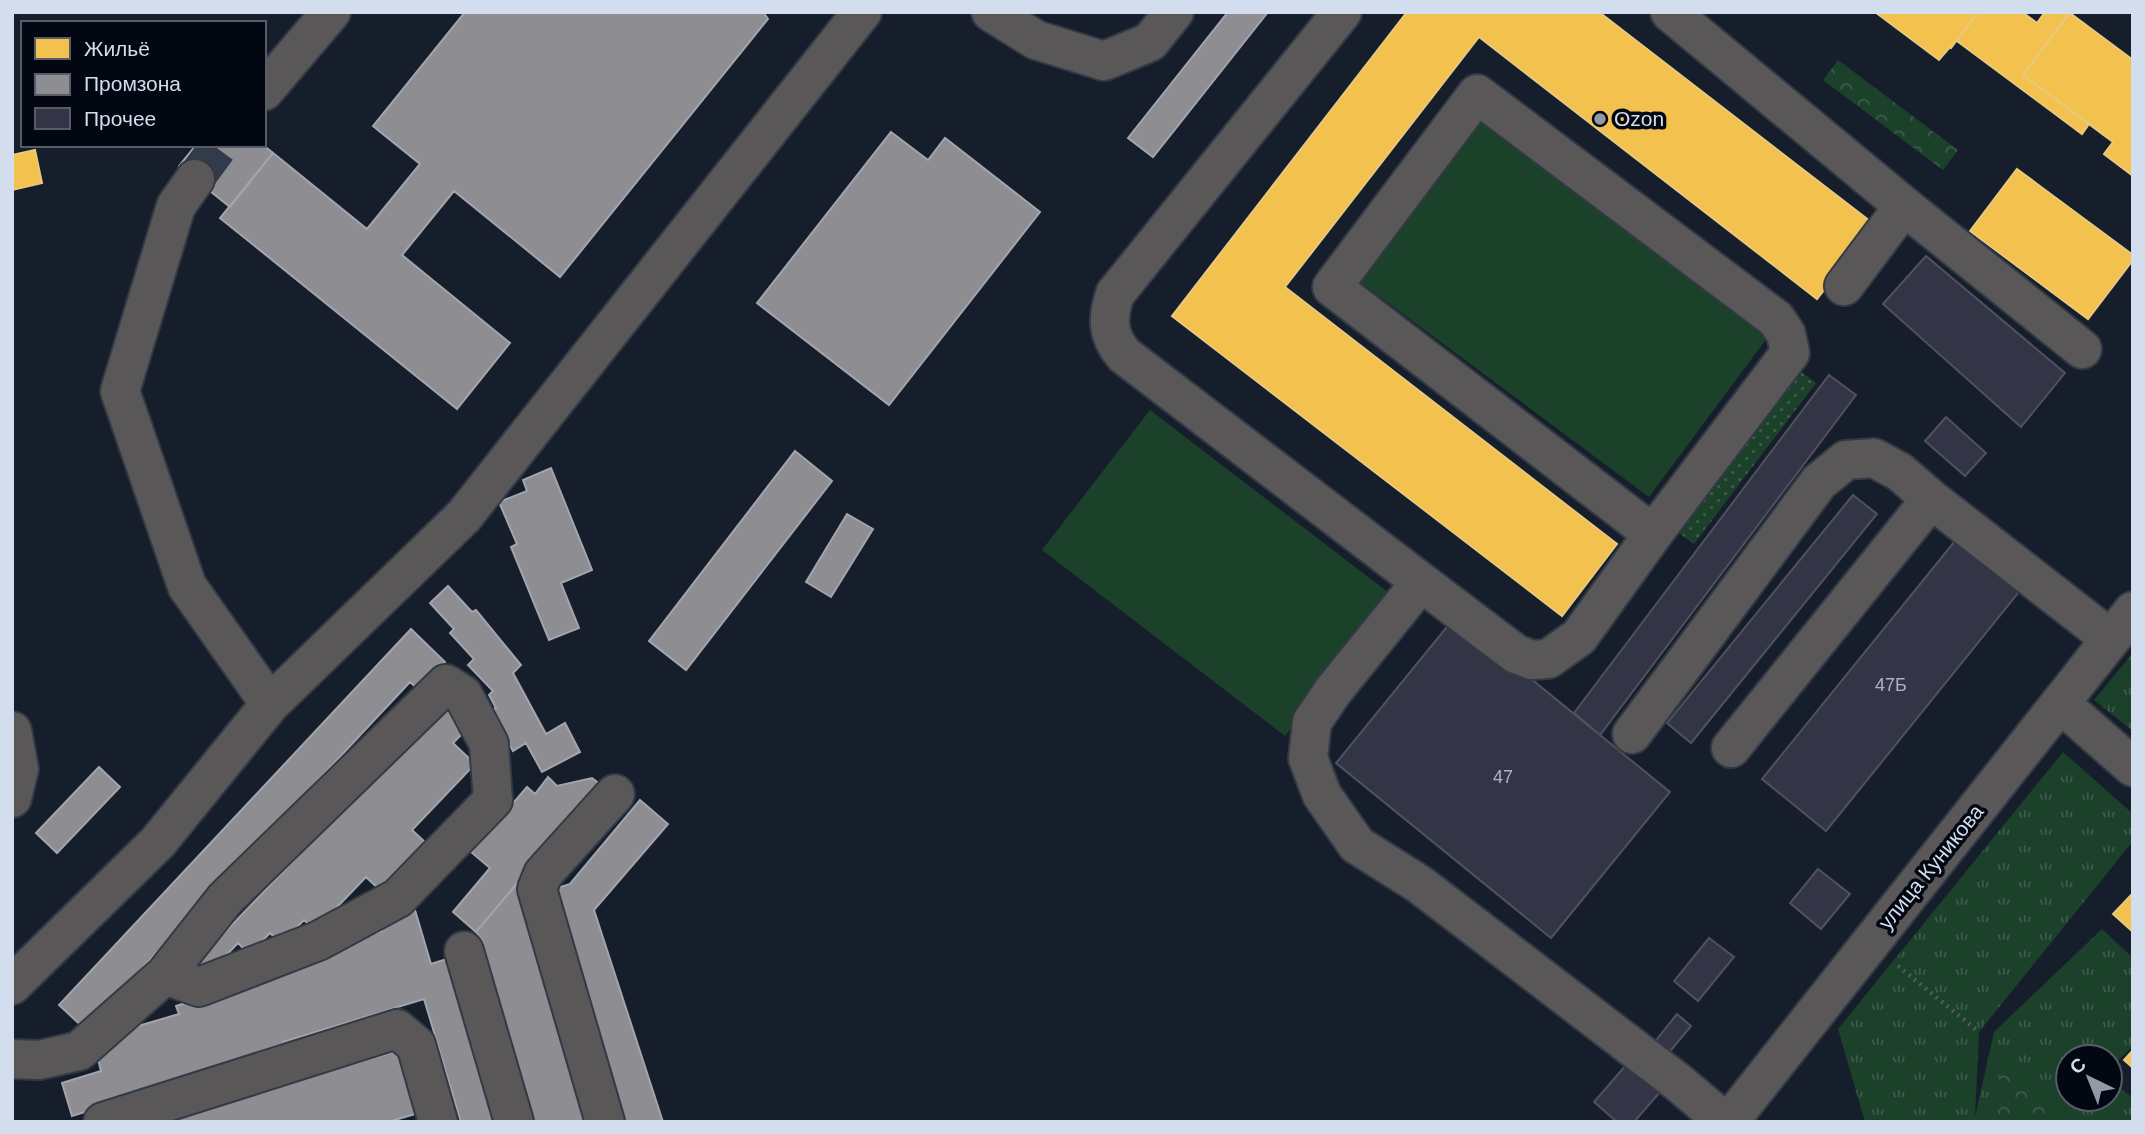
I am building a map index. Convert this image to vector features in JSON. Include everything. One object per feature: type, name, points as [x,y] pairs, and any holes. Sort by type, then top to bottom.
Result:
[{"type":"street","points":[[266,89],[331,12]]},
{"type":"street","points":[[12,985],[158,842],[270,704],[464,516],[862,12]]},
{"type":"street","points":[[991,12],[1036,40],[1104,61],[1150,42],[1174,12]]},
{"type":"street","points":[[1342,12],[1115,294],[1109,327],[1114,343],[1124,355],[1516,654],[1532,660],[1548,659],[1579,638],[1653,534],[1790,353],[1786,334],[1776,319],[1477,94],[1332,287],[1653,534]]},
{"type":"street","points":[[1670,12],[2082,349]]},
{"type":"street","points":[[195,179],[176,205],[120,391],[187,586],[270,704]]},
{"type":"street","points":[[1844,286],[1904,206]]},
{"type":"street","points":[[1632,734],[1819,482],[1846,460],[1874,458],[1900,472],[1931,499],[2122,625]]},
{"type":"street","points":[[1731,748],[1931,499]]},
{"type":"street","points":[[1421,582],[1333,691],[1312,722],[1308,758],[1322,795],[1357,845],[1419,884],[1679,1083],[1742,1117]]},
{"type":"street","name":"улица Куникова","points":[[1742,1117],[2122,625]]},
{"type":"street","points":[[12,1059],[39,1060],[79,1051],[165,975],[225,900],[446,684],[463,695],[489,744],[493,800],[398,898],[318,941],[199,988],[165,975]]},
{"type":"street","points":[[2061,704],[2133,766]]},
{"type":"street","points":[[12,731],[19,769],[12,798]]},
{"type":"street","points":[[605,1122],[537,889],[543,874],[615,794]]},
{"type":"street","points":[[464,951],[514,1122]]},
{"type":"street","points":[[103,1122],[397,1030],[416,1045],[438,1122]]},
{"type":"path","points":[[1891,960],[1979,1032]]},
{"type":"green space","points":[[1838,60],[1958,150],[1943,170],[1823,80]]},
{"type":"green space","points":[[1483,115],[1773,330],[1649,497],[1360,282]]},
{"type":"green space","points":[[1801,372],[1816,383],[1694,544],[1679,533]]},
{"type":"green space","points":[[1150,410],[1393,596],[1285,736],[1042,550]]},
{"type":"green space","points":[[2133,653],[2133,731],[2094,700]]},
{"type":"green space","points":[[2063,752],[2133,814],[2133,841],[1979,1032],[1975,1117],[1994,1032],[2102,929],[2133,958],[2133,1046],[2124,1055],[2124,1043],[2054,1043],[2054,1113],[2124,1113],[2124,1091],[2133,1098],[2133,1122],[1865,1122],[1838,1029]]},
{"type":"green space","points":[[1999,1062],[2054,1109],[2054,1113],[2058,1113],[2069,1122],[2000,1122]]},
{"type":"building: Жильё","points":[[1407,12],[1599,12],[1875,225],[1817,299],[1479,37],[1285,287],[1617,544],[1562,616],[1172,316]]},
{"type":"building: Жильё","points":[[1875,12],[1978,12],[1939,60]]},
{"type":"building: Жильё","points":[[1978,12],[2022,12],[2037,23],[2045,12],[2070,12],[2023,75],[2089,124],[2082,134],[1957,41]]},
{"type":"building: Жильё","points":[[2070,13],[2133,60],[2133,176],[2104,154],[2113,142],[2023,75]]},
{"type":"building: Жильё","points":[[35,150],[42,183],[12,190],[12,155]]},
{"type":"building: Жильё","points":[[2017,169],[2133,255],[2133,260],[2088,319],[1970,231]]},
{"type":"building: Жильё","points":[[2133,893],[2133,932],[2113,914]]},
{"type":"building: Жильё","points":[[2133,1050],[2133,1068],[2124,1060]]},
{"type":"building: Промзона","points":[[465,12],[763,12],[768,19],[560,277],[454,191],[402,255],[510,343],[457,409],[220,218],[273,153],[367,229],[420,164],[373,126]]},
{"type":"building: Промзона","points":[[1228,12],[1268,12],[1153,157],[1128,138]]},
{"type":"building: Промзона","points":[[891,132],[928,160],[945,138],[1040,212],[889,405],[757,303]]},
{"type":"building: Промзона","points":[[194,147],[266,147],[273,153],[230,207],[179,166]]},
{"type":"building: Промзона","points":[[795,451],[832,481],[686,670],[649,641]]},
{"type":"building: Промзона","points":[[551,468],[592,570],[561,583],[579,628],[549,640],[511,547],[517,544],[499,502],[527,491],[523,480]]},
{"type":"building: Промзона","points":[[847,514],[873,529],[831,597],[806,582]]},
{"type":"building: Промзона","points":[[448,586],[472,612],[476,610],[521,665],[513,673],[546,734],[565,723],[580,752],[542,772],[526,743],[513,751],[491,710],[496,708],[489,695],[493,691],[468,665],[474,659],[450,633],[454,629],[430,603]]},
{"type":"building: Промзона","points":[[411,629],[445,662],[419,690],[410,682],[85,1029],[59,1005]]},
{"type":"building: Промзона","points":[[445,704],[469,727],[453,743],[475,764],[412,830],[426,843],[380,890],[366,877],[315,930],[304,920],[281,943],[270,933],[249,954],[238,943],[209,973],[197,961]]},
{"type":"building: Промзона","points":[[99,767],[120,787],[57,853],[36,833]]},
{"type":"building: Промзона","points":[[548,777],[557,786],[592,778],[601,785],[476,932],[453,912],[490,868],[471,852],[527,787],[535,794]]},
{"type":"building: Промзона","points":[[640,800],[668,824],[594,910],[663,1122],[624,1122],[548,891],[570,884]]},
{"type":"building: Промзона","points":[[523,876],[589,1122],[533,1122],[482,940],[476,932]]},
{"type":"building: Промзона","points":[[415,910],[431,964],[450,958],[500,1122],[461,1122],[424,999],[283,1042],[286,1050],[72,1116],[62,1083],[101,1071],[98,1059],[128,1029],[179,1014],[176,1006],[318,962],[315,952],[382,931],[379,921]]},
{"type":"building: Промзона","points":[[404,1049],[422,1112],[388,1122],[157,1122]]},
{"type":"building: Прочее","points":[[1926,256],[2065,373],[2021,427],[1883,304]]},
{"type":"building: Прочее","points":[[1829,375],[1856,395],[1600,735],[1574,713]]},
{"type":"building: Прочее","points":[[1946,417],[1986,453],[1965,476],[1925,441]]},
{"type":"building: Прочее","points":[[1853,495],[1877,514],[1691,743],[1667,723]]},
{"type":"building: Прочее","points":[[1955,541],[2019,592],[1826,831],[1762,779]]},
{"type":"building: Прочее","points":[[1455,617],[1670,792],[1551,938],[1336,763]]},
{"type":"building: Прочее","points":[[1818,869],[1850,894],[1821,929],[1790,903]]},
{"type":"building: Прочее","points":[[1709,938],[1734,957],[1698,1001],[1674,981]]},
{"type":"building: Прочее","points":[[1677,1014],[1691,1026],[1667,1055],[1653,1044]]},
{"type":"building: Прочее","points":[[1627,1064],[1660,1092],[1634,1122],[1617,1122],[1594,1102]]},
{"type":"tunnel","points":[[195,179],[219,147]]},
{"type":"place","name":"Ozon","points":[[1600,119]]}]
